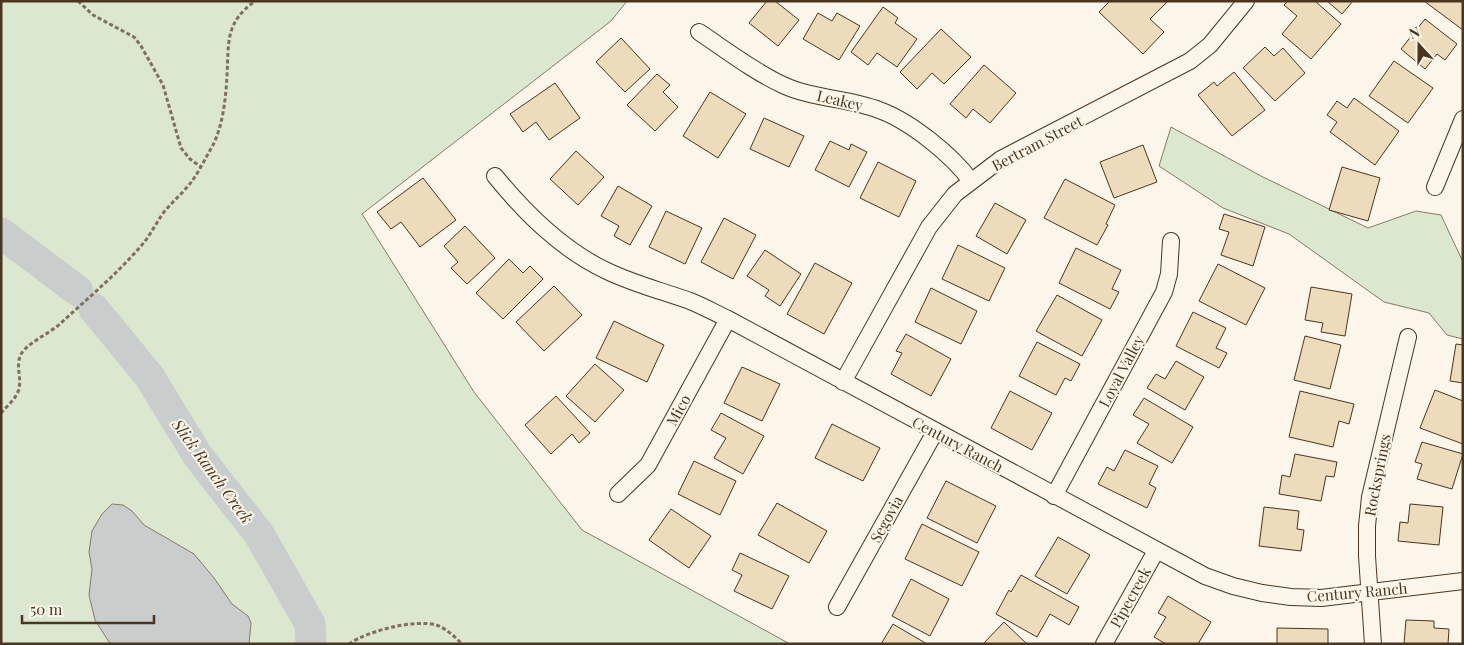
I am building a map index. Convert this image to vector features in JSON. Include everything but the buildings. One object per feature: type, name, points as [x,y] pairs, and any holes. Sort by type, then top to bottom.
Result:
[{"type":"street","name":"Bertram Street","points":[[843,382],[929,227],[955,194],[1000,159],[1190,61],[1210,45],[1239,4]]},
{"type":"street","name":"Leakey","points":[[699,32],[754,69],[783,85],[803,92],[879,110],[902,122],[953,159],[971,181]]},
{"type":"street","points":[[1435,187],[1463,119]]},
{"type":"street","name":"Century Ranch","points":[[494,176],[536,222],[564,245],[597,266],[646,288],[690,301],[728,319],[1205,576],[1233,586],[1262,593],[1291,597],[1321,598],[1463,581]]},
{"type":"street","name":"Loyal Valley","points":[[1054,496],[1164,292],[1169,274],[1171,241]]},
{"type":"street","name":"Mico","points":[[618,494],[648,465],[728,319]]},
{"type":"street","name":"Rocksprings","points":[[1373,644],[1367,556],[1367,526],[1370,497],[1408,338]]},
{"type":"street","name":"Segovia","points":[[837,607],[935,432]]},
{"type":"street","name":"Pipecreek","points":[[1104,644],[1156,550]]},
{"type":"path","points":[[78,1],[92,15],[134,37],[141,46],[163,85],[181,148],[190,159],[202,167]]},
{"type":"path","points":[[1,413],[19,391],[18,366],[19,358],[24,350],[55,328],[127,262],[149,236],[163,213],[202,167],[215,140],[221,121],[227,75],[227,42],[237,19],[255,1]]},
{"type":"path","points":[[349,644],[360,636],[420,623],[438,626],[452,634],[462,644]]},
{"type":"green space","points":[[1,1],[627,1],[611,21],[362,214],[474,392],[582,530],[790,644],[1,644]]},
{"type":"green space","points":[[1171,127],[1261,176],[1368,228],[1416,211],[1441,215],[1463,262],[1463,339],[1447,335],[1429,313],[1384,302],[1289,234],[1223,208],[1159,166]]},
{"type":"shaded area","points":[[112,504],[123,505],[132,511],[144,525],[194,554],[232,604],[248,616],[251,623],[249,644],[112,644],[109,642],[95,620],[89,595],[92,569],[89,552],[92,531],[102,514]]},
{"type":"waterway","name":"Slick Ranch Creek","points":[[1,233],[78,291]]},
{"type":"waterway","name":"Slick Ranch Creek","points":[[94,309],[149,376],[198,456],[259,534],[310,624],[311,644]]}]
